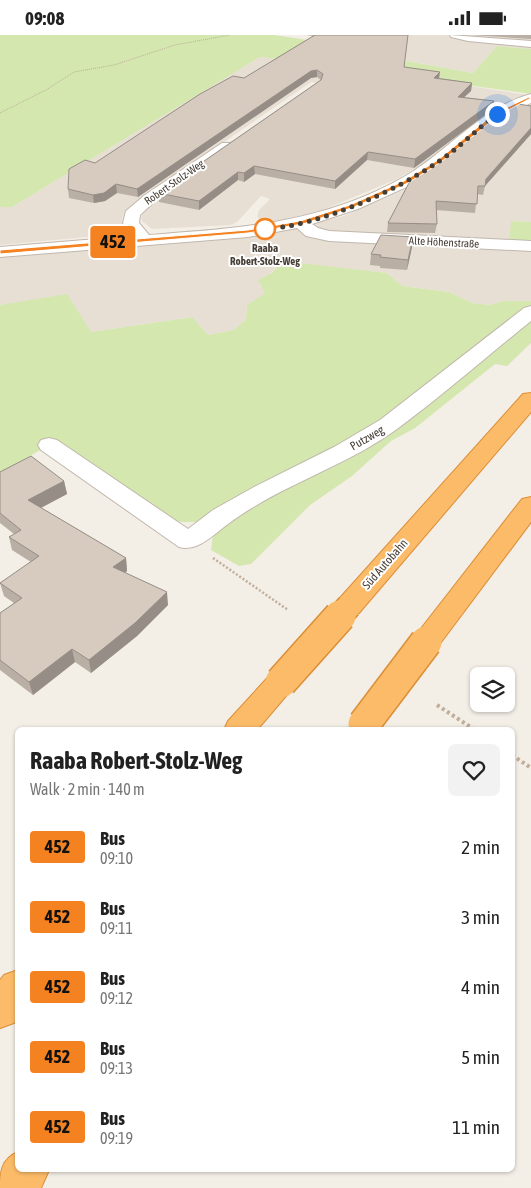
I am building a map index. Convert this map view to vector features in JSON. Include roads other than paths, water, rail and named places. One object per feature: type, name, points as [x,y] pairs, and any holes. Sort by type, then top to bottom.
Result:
[{"type":"highway","name":"Süd Autobahn","points":[[242,727],[531,399]]},
{"type":"highway","points":[[362,727],[531,505]]},
{"type":"highway","points":[[0,1009],[15,992]]},
{"type":"highway","points":[[14,1188],[26,1172]]},
{"type":"street","points":[[455,35],[474,39],[531,44]]},
{"type":"street","points":[[0,252],[253,231],[300,223],[352,206],[406,182],[440,161],[497,114],[531,98]]},
{"type":"street","name":"Robert-Stolz-Weg","points":[[144,240],[131,223],[132,214],[150,198],[238,139]]},
{"type":"street","name":"Alte Höhenstraße","points":[[300,223],[312,232],[329,236],[531,247]]},
{"type":"street","name":"Putzweg","points":[[49,445],[188,541],[222,516],[263,492],[342,452],[388,425],[531,312]]},
{"type":"place","name":"Raaba Robert-Stolz-Weg","points":[[265,229]]}]
